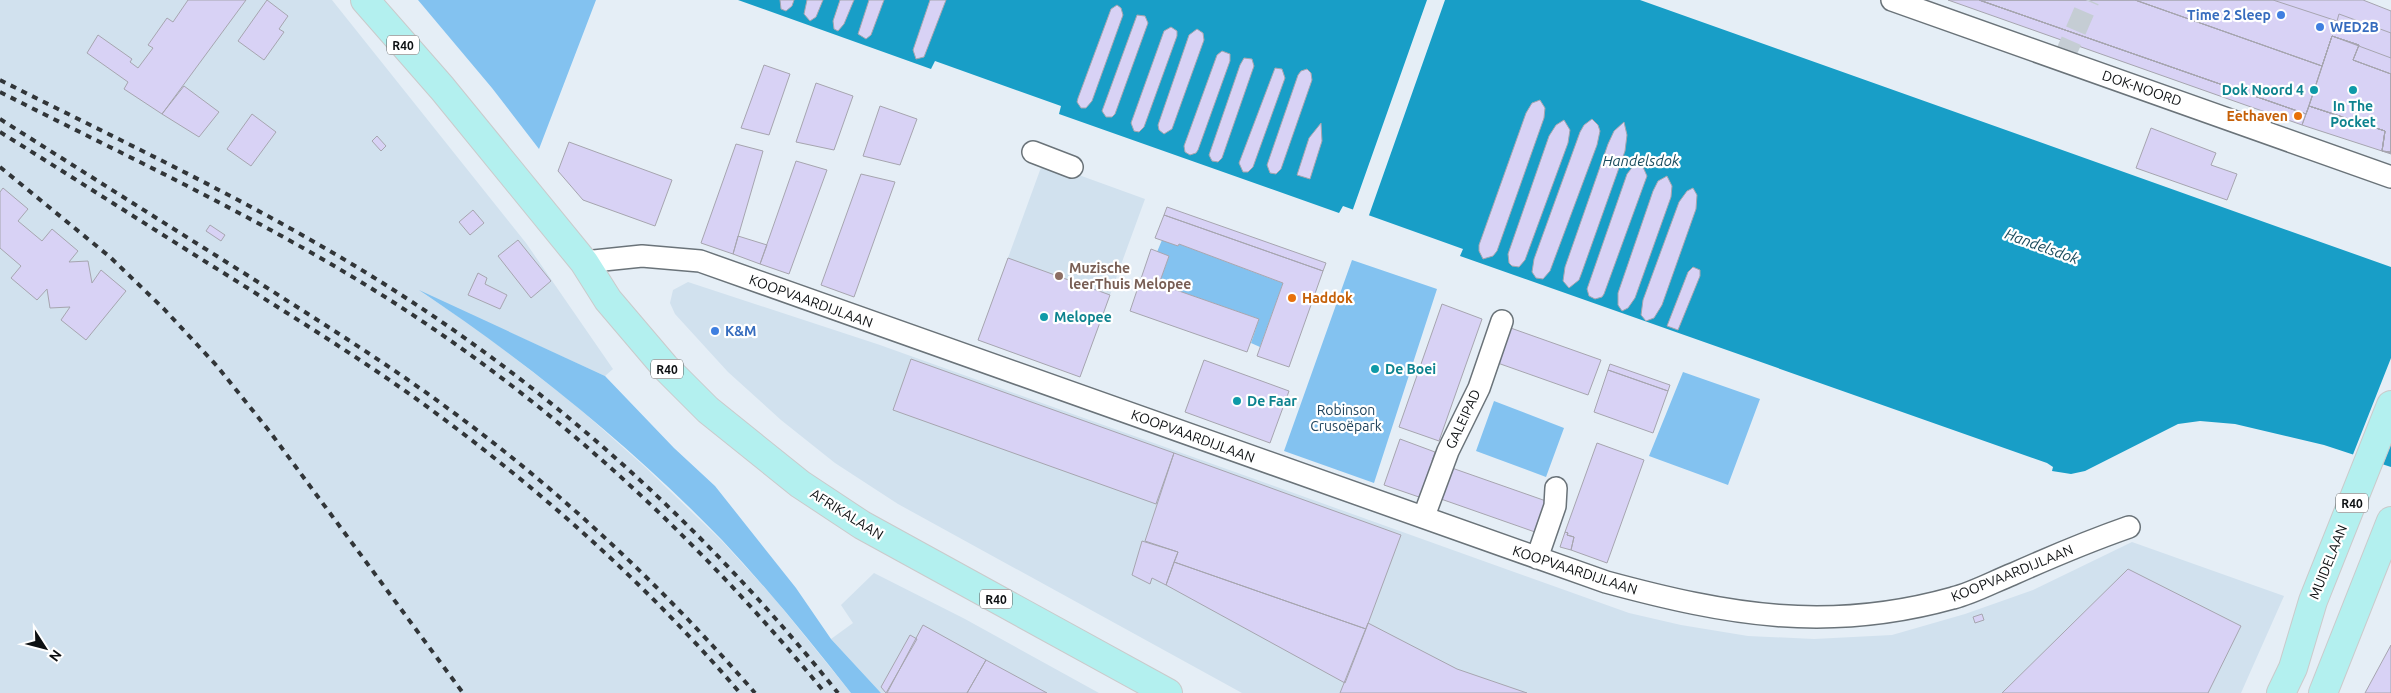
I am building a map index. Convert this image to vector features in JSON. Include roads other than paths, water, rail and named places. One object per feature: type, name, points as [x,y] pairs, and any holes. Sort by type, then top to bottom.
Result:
[{"type":"main road","name":"R40","points":[[365,0],[442,88],[584,262]]},
{"type":"main road","name":"AFRIKALAAN","points":[[584,262],[608,300],[665,367],[708,410],[800,484],[862,524],[1168,693]]},
{"type":"main road","name":"MUIDELAAN","points":[[2281,693],[2293,668],[2313,601],[2391,405]]},
{"type":"main road","points":[[2323,693],[2391,521]]},
{"type":"street","name":"DOK-NOORD","points":[[1892,0],[2391,177]]},
{"type":"street","points":[[1033,152],[1072,167]]},
{"type":"street","name":"KOOPVAARDIJLAAN","points":[[584,262],[642,256],[700,261],[1606,582],[1662,597],[1732,612],[1796,618],[1859,617],[1955,598],[2082,544],[2129,527]]},
{"type":"street","name":"GALEIPAD","points":[[1424,516],[1448,451],[1478,388],[1502,321]]},
{"type":"street","points":[[1537,558],[1555,506],[1556,488]]},
{"type":"water","name":"Handelsdok","points":[[738,0],[1640,0],[2391,267],[2391,467],[2324,445],[2235,424],[2200,421],[2178,424],[2085,471],[2071,474],[2052,471],[2053,467],[2047,463],[1460,256],[1463,249],[1343,206],[1339,213],[1059,114],[1061,106],[935,61],[931,69]]},
{"type":"tunnel","points":[[2063,60],[2089,0]]},
{"type":"railway","points":[[0,80],[189,174],[328,250],[439,320],[503,366],[624,465],[680,519],[735,574],[838,693]]},
{"type":"railway","points":[[0,92],[249,218],[346,273],[454,343],[513,386],[570,432],[624,480],[677,530],[728,583],[778,637],[825,693]]},
{"type":"railway","points":[[0,119],[348,340],[446,407],[529,472],[609,541],[684,615],[755,693]]},
{"type":"railway","points":[[0,132],[337,345],[389,380],[482,448],[560,513],[635,582],[740,693]]},
{"type":"railway","points":[[0,167],[110,257],[164,309],[217,366],[270,432],[463,693]]},
{"type":"place","name":"Time 2 Sleep","points":[[2281,15]]},
{"type":"place","name":"WED2B","points":[[2320,27]]},
{"type":"place","name":"Dok Noord 4","points":[[2314,90]]},
{"type":"place","name":"In The Pocket","points":[[2353,90]]},
{"type":"place","name":"Eethaven","points":[[2298,116]]},
{"type":"place","name":"Muzische leerThuis Melopee","points":[[1059,276]]},
{"type":"place","name":"Haddok","points":[[1292,298]]},
{"type":"place","name":"Melopee","points":[[1044,317]]},
{"type":"place","name":"K&M","points":[[715,331]]},
{"type":"place","name":"De Boei","points":[[1375,369]]},
{"type":"place","name":"De Faar","points":[[1237,401]]},
{"type":"park label","name":"Robinson Crusoëpark","points":[[1346,418]]}]
